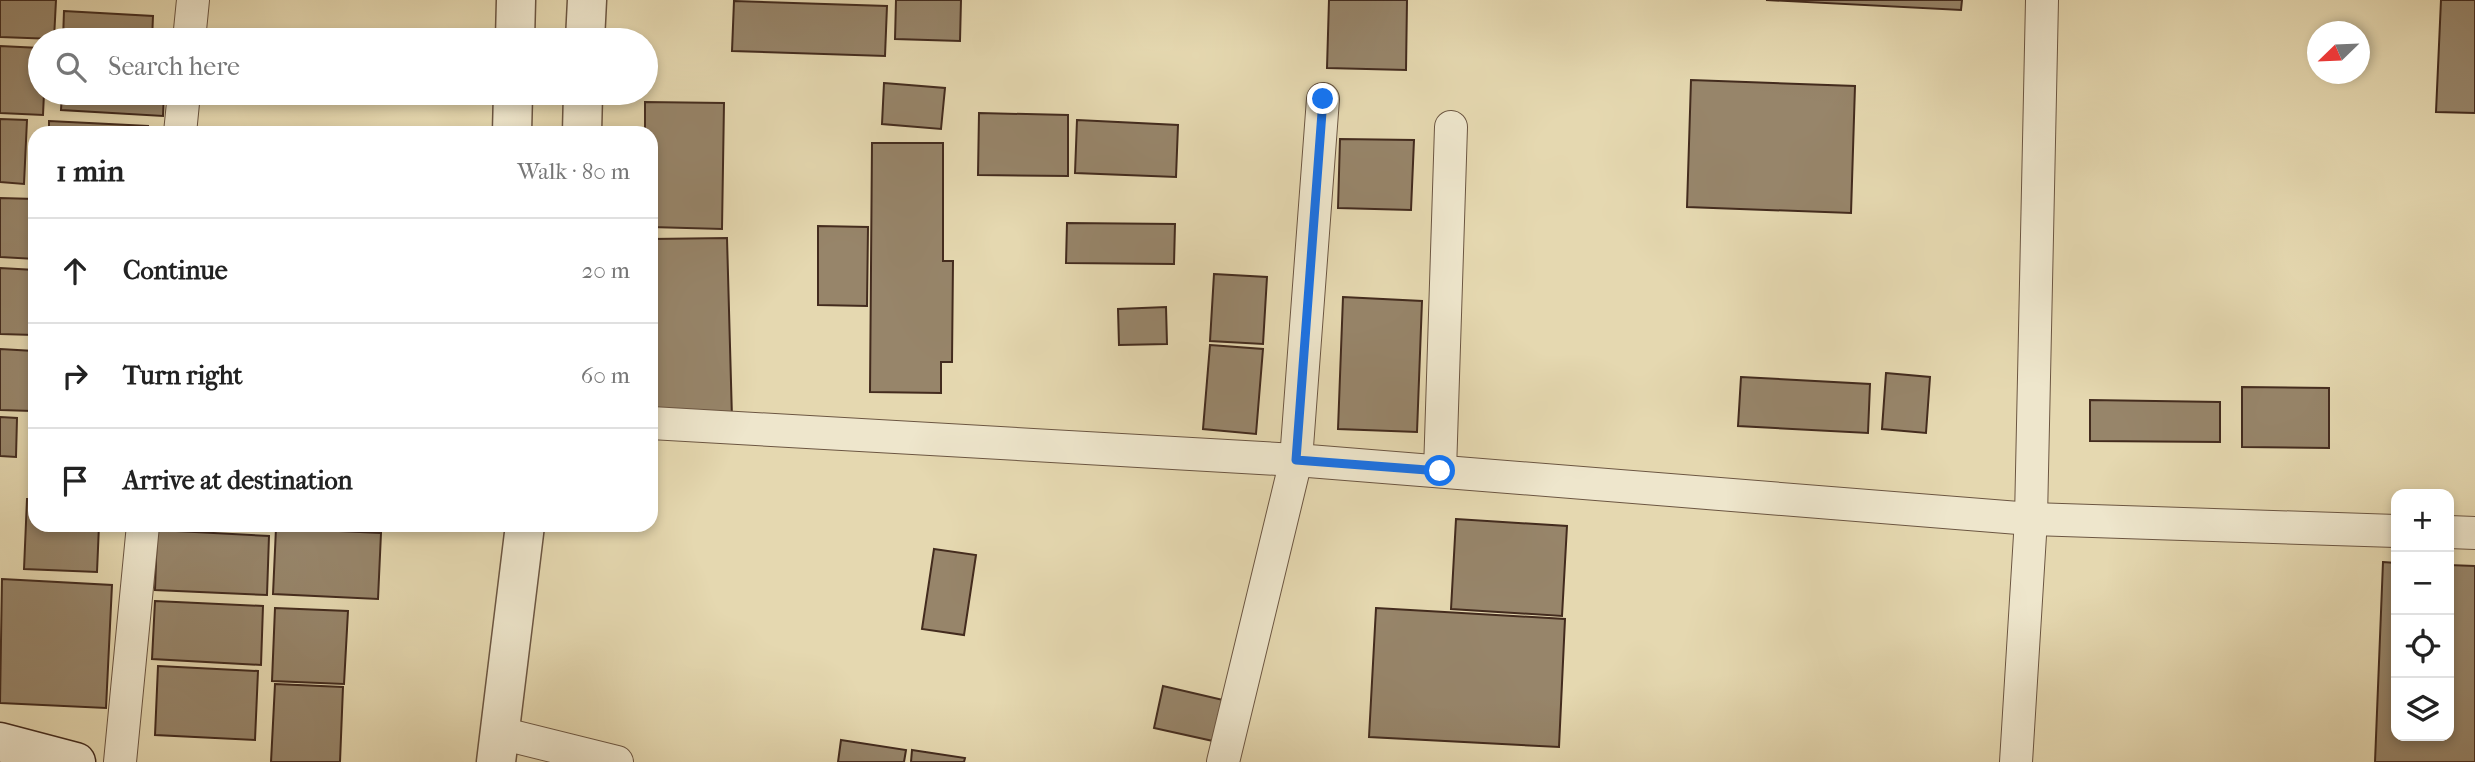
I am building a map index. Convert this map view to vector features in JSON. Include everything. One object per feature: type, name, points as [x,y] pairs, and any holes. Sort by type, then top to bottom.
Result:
[{"type":"street","points":[[190,28],[193,0]]},
{"type":"street","points":[[515,28],[516,0]]},
{"type":"street","points":[[586,28],[587,0]]},
{"type":"street","points":[[2016,762],[2031,519],[2042,0]]},
{"type":"street","points":[[1223,762],[1296,460],[1323,99]]},
{"type":"street","points":[[181,126],[183,105]]},
{"type":"street","points":[[512,126],[513,105]]},
{"type":"street","points":[[582,126],[583,105]]},
{"type":"street","points":[[1440,471],[1451,127]]},
{"type":"street","points":[[658,423],[1296,460],[2031,519],[2391,531]]},
{"type":"street","points":[[120,762],[141,532]]},
{"type":"street","points":[[524,532],[498,747],[617,762]]},
{"type":"street","points":[[2454,532],[2475,533]]},
{"type":"street","points":[[0,742],[76,762]]},
{"type":"building","points":[[0,0],[56,0],[55,28],[28,28],[28,38],[0,37]]},
{"type":"building","points":[[896,0],[961,0],[960,41],[895,39]]},
{"type":"building","points":[[1329,0],[1407,0],[1406,70],[1327,68]]},
{"type":"building","points":[[1766,0],[1962,0],[1961,10]]},
{"type":"building","points":[[2441,0],[2475,0],[2475,113],[2436,112]]},
{"type":"building","points":[[734,1],[887,6],[885,56],[732,51]]},
{"type":"building","points":[[64,11],[153,16],[152,28],[63,28]]},
{"type":"building","points":[[0,46],[28,47],[28,105],[43,105],[43,115],[0,113]]},
{"type":"building","points":[[1691,80],[1855,86],[1851,213],[1687,207]]},
{"type":"building","points":[[884,83],[945,88],[941,129],[882,124]]},
{"type":"building","points":[[658,102],[724,103],[722,229],[658,227],[658,126],[645,126],[645,105],[658,105]]},
{"type":"building","points":[[61,105],[163,105],[163,116],[61,110]]},
{"type":"building","points":[[979,113],[1068,115],[1068,176],[978,175]]},
{"type":"building","points":[[0,119],[27,120],[24,184],[0,182]]},
{"type":"building","points":[[1077,120],[1178,125],[1176,177],[1075,173]]},
{"type":"building","points":[[49,121],[148,126],[49,126]]},
{"type":"building","points":[[1340,139],[1414,140],[1411,210],[1338,208]]},
{"type":"building","points":[[872,143],[943,143],[943,261],[953,261],[952,362],[941,362],[941,393],[870,392]]},
{"type":"building","points":[[0,198],[28,199],[28,259],[0,257]]},
{"type":"building","points":[[1067,223],[1175,224],[1174,264],[1066,263]]},
{"type":"building","points":[[818,226],[868,227],[867,306],[818,305]]},
{"type":"building","points":[[727,238],[732,418],[658,420],[658,239]]},
{"type":"building","points":[[0,268],[28,270],[28,335],[0,334]]},
{"type":"building","points":[[1214,274],[1267,277],[1263,344],[1210,341]]},
{"type":"building","points":[[1343,297],[1422,301],[1417,432],[1338,429]]},
{"type":"building","points":[[1166,307],[1167,344],[1119,345],[1118,309]]},
{"type":"building","points":[[1210,345],[1263,349],[1256,434],[1203,429]]},
{"type":"building","points":[[0,349],[28,351],[28,411],[0,410]]},
{"type":"building","points":[[1886,373],[1930,377],[1926,433],[1882,429]]},
{"type":"building","points":[[1741,377],[1870,384],[1868,433],[1738,426]]},
{"type":"building","points":[[2242,387],[2329,388],[2329,448],[2242,447]]},
{"type":"building","points":[[2090,400],[2220,402],[2220,442],[2090,441]]},
{"type":"building","points":[[0,417],[17,418],[16,457],[0,456]]},
{"type":"building","points":[[27,499],[28,532],[99,532],[97,572],[24,569]]},
{"type":"building","points":[[1456,519],[1567,526],[1562,616],[1451,609]]},
{"type":"building","points":[[157,532],[269,536],[267,595],[155,590]]},
{"type":"building","points":[[276,532],[381,533],[378,599],[273,594]]},
{"type":"building","points":[[934,549],[976,555],[964,635],[922,629]]},
{"type":"building","points":[[2383,562],[2391,563],[2391,741],[2454,741],[2454,565],[2475,566],[2475,762],[2375,762]]},
{"type":"building","points":[[2,579],[112,585],[106,708],[0,703]]},
{"type":"building","points":[[155,601],[263,606],[261,665],[152,659]]},
{"type":"building","points":[[275,608],[348,611],[344,684],[272,681]]},
{"type":"building","points":[[1376,608],[1565,619],[1559,747],[1369,737]]},
{"type":"building","points":[[158,666],[258,671],[255,740],[155,735]]},
{"type":"building","points":[[275,684],[343,687],[340,762],[271,762]]},
{"type":"building","points":[[1163,686],[1223,700],[1213,741],[1154,728]]},
{"type":"building","points":[[841,740],[906,750],[904,762],[838,762]]},
{"type":"building","points":[[912,750],[965,758],[964,762],[911,762]]},
{"type":"route","points":[[1323,99],[1296,460],[1440,471]]}]
